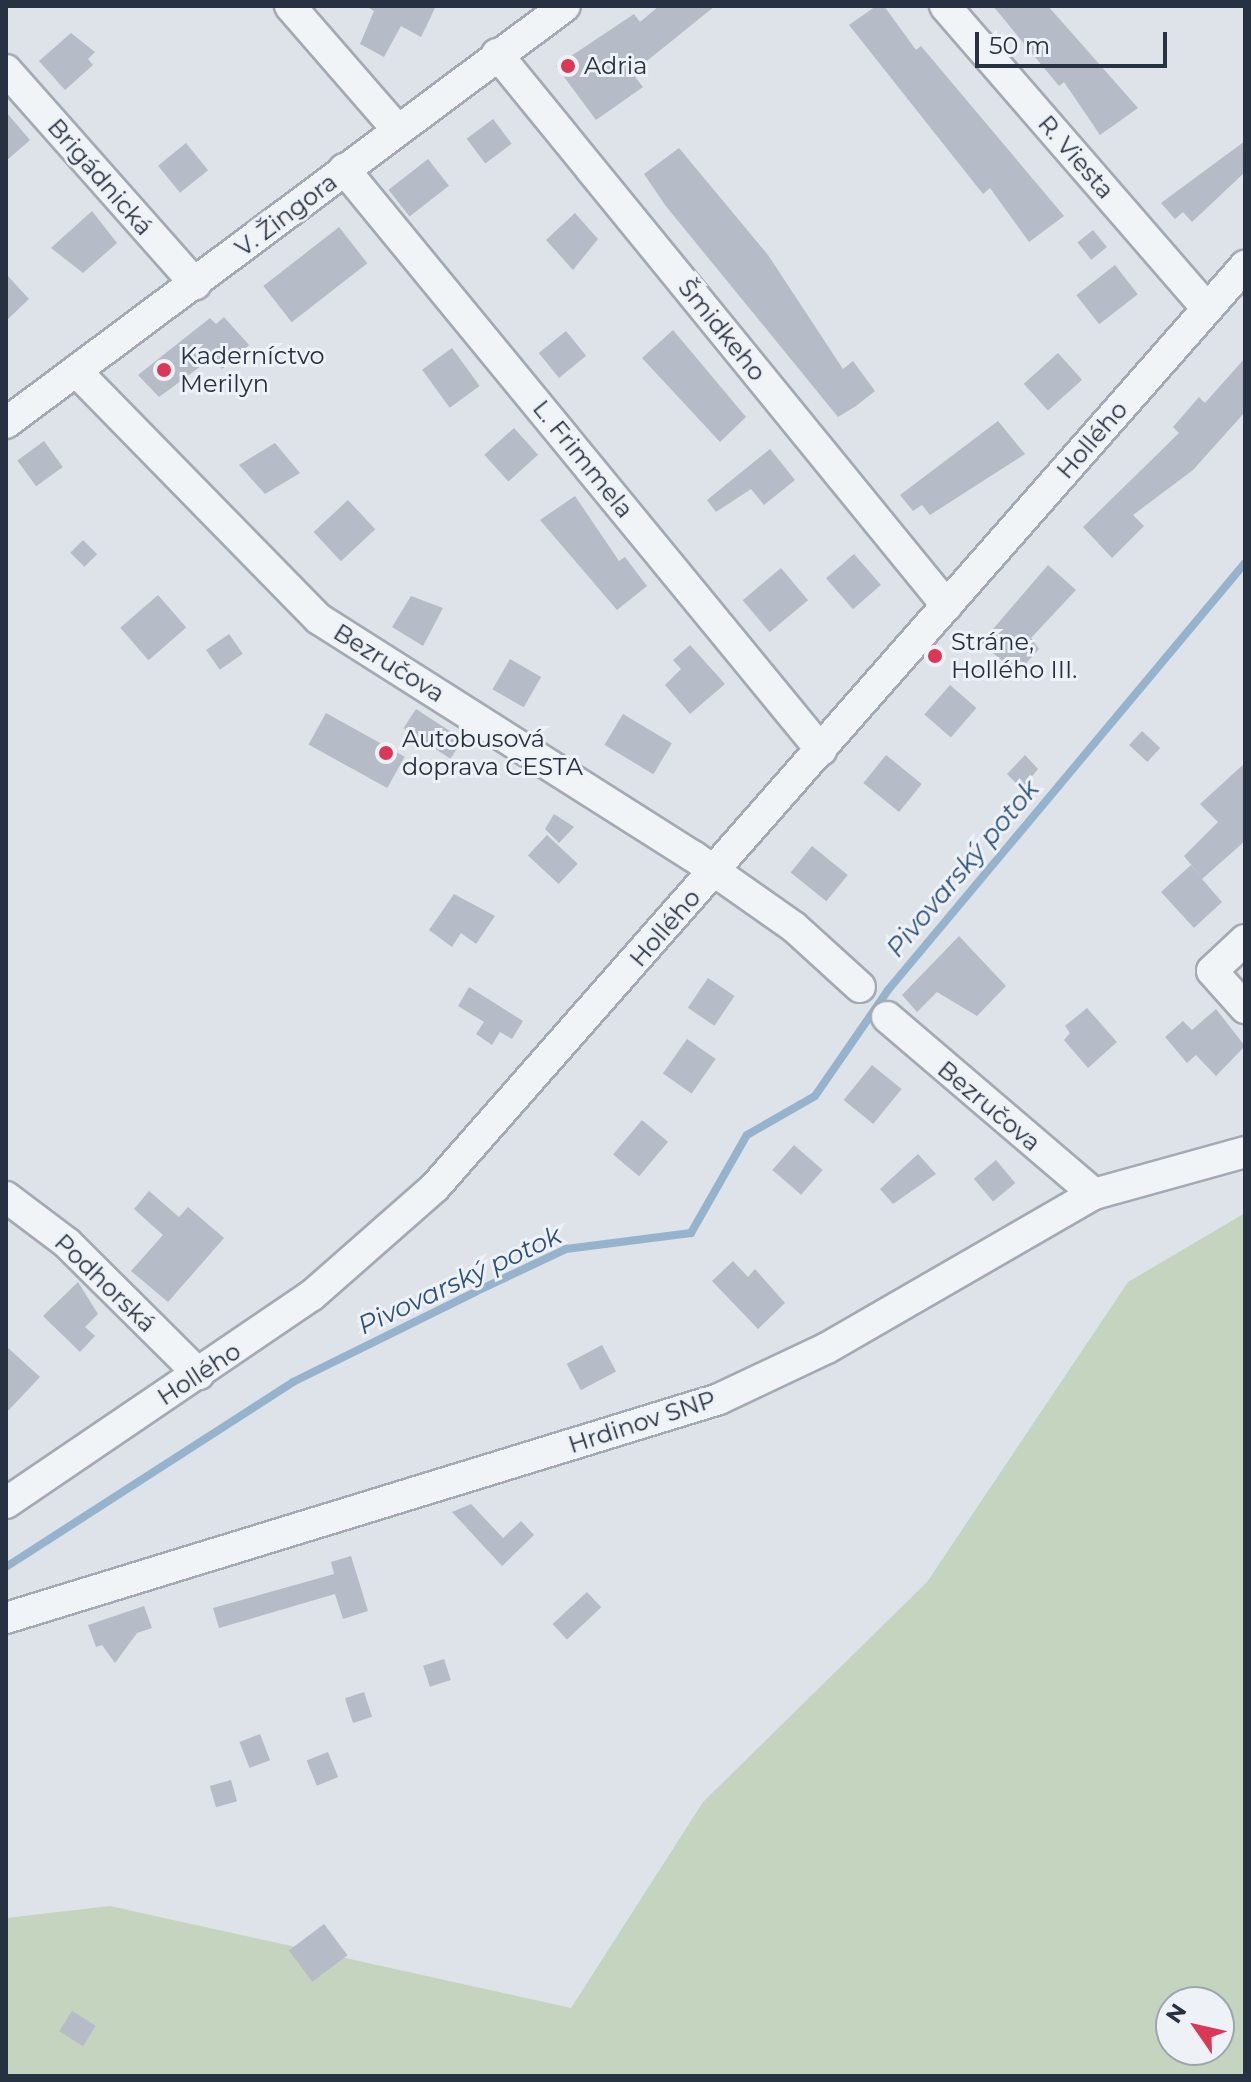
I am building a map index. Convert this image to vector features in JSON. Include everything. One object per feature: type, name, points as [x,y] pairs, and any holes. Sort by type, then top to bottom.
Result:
[{"type":"street","points":[[290,6],[397,129]]},
{"type":"street","name":"V. Žingora","points":[[11,411],[76,371],[565,6]]},
{"type":"street","name":"R. Viesta","points":[[945,6],[1207,308]]},
{"type":"street","name":"Šmidkeho","points":[[497,54],[947,606]]},
{"type":"street","name":"Brigádnická","points":[[6,70],[195,284]]},
{"type":"street","name":"L. Frimmela","points":[[344,169],[821,750]]},
{"type":"street","name":"Hollého","points":[[6,1503],[311,1296],[435,1187],[1245,266]]},
{"type":"street","name":"Bezručova","points":[[76,371],[319,619],[714,872],[794,927],[860,987]]},
{"type":"street","points":[[1245,940],[1212,971],[1245,1008]]},
{"type":"street","name":"Bezručova","points":[[887,1017],[1094,1194]]},
{"type":"street","name":"Hrdinov SNP","points":[[6,1618],[719,1399],[827,1348],[1094,1194],[1245,1152]]},
{"type":"street","name":"Podhorská","points":[[6,1197],[67,1243],[199,1374]]},
{"type":"green space","points":[[1245,1213],[1245,2076],[6,2076],[6,1918],[110,1906],[571,2008],[703,1802],[927,1582],[1128,1282]]},
{"type":"building","points":[[366,6],[436,6],[421,37],[401,26],[384,57],[360,44],[374,11]]},
{"type":"building","points":[[659,6],[715,6],[632,73],[643,87],[596,120],[556,66],[634,14],[640,22]]},
{"type":"building","points":[[876,6],[884,6],[916,50],[921,46],[1064,216],[1029,242],[990,188],[983,194],[849,25]]},
{"type":"building","points":[[993,6],[1048,6],[1138,108],[1100,135],[1064,82],[1059,86]]},
{"type":"building","points":[[71,33],[95,52],[88,59],[93,65],[65,90],[39,61]]},
{"type":"building","points":[[6,112],[30,140],[6,161]]},
{"type":"building","points":[[493,119],[512,144],[485,164],[467,139]]},
{"type":"building","points":[[1245,141],[1245,172],[1192,222],[1183,212],[1175,219],[1161,203]]},
{"type":"building","points":[[186,143],[208,170],[180,193],[158,166]]},
{"type":"building","points":[[679,148],[768,255],[843,369],[853,361],[875,391],[856,406],[838,417],[665,205],[644,174]]},
{"type":"building","points":[[428,159],[449,186],[410,217],[389,190]]},
{"type":"building","points":[[92,211],[117,243],[83,273],[51,248]]},
{"type":"building","points":[[575,213],[598,239],[573,270],[546,240]]},
{"type":"building","points":[[339,227],[367,263],[292,322],[263,286]]},
{"type":"building","points":[[1093,230],[1107,247],[1091,260],[1077,243]]},
{"type":"building","points":[[1115,265],[1138,294],[1099,324],[1076,295]]},
{"type":"building","points":[[6,274],[29,299],[6,321]]},
{"type":"building","points":[[224,317],[249,345],[222,369],[212,358],[159,397],[138,375],[210,318],[216,324]]},
{"type":"building","points":[[673,330],[746,417],[720,442],[642,358]]},
{"type":"building","points":[[566,331],[586,356],[559,378],[539,353]]},
{"type":"building","points":[[452,348],[480,386],[450,408],[422,370]]},
{"type":"building","points":[[1058,353],[1082,380],[1048,411],[1024,384]]},
{"type":"building","points":[[1245,358],[1245,412],[1193,470],[1133,515],[1144,526],[1112,558],[1083,527],[1179,433],[1173,427],[1199,397],[1205,403]]},
{"type":"building","points":[[998,421],[1025,454],[930,515],[922,505],[913,511],[900,495]]},
{"type":"building","points":[[514,428],[538,455],[508,482],[484,455]]},
{"type":"building","points":[[44,441],[63,467],[36,486],[17,460]]},
{"type":"building","points":[[275,443],[300,473],[265,494],[239,465]]},
{"type":"building","points":[[770,449],[795,480],[764,505],[751,489],[716,512],[707,500]]},
{"type":"building","points":[[575,496],[619,561],[625,557],[647,586],[617,610],[540,520]]},
{"type":"building","points":[[348,500],[375,529],[341,561],[314,532]]},
{"type":"building","points":[[83,540],[97,554],[84,567],[70,553]]},
{"type":"building","points":[[854,554],[881,585],[853,609],[826,578]]},
{"type":"building","points":[[1048,565],[1076,590],[1031,638],[1039,649],[1022,668],[1011,668],[981,643]]},
{"type":"building","points":[[781,568],[808,600],[770,632],[743,600]]},
{"type":"building","points":[[158,595],[186,627],[148,660],[120,628]]},
{"type":"building","points":[[411,596],[443,608],[423,646],[392,627]]},
{"type":"building","points":[[229,634],[243,654],[220,670],[206,650]]},
{"type":"building","points":[[690,645],[725,684],[690,714],[665,685],[681,669],[673,660]]},
{"type":"building","points":[[510,659],[541,677],[524,707],[492,689]]},
{"type":"building","points":[[950,685],[976,708],[951,737],[924,714]]},
{"type":"building","points":[[416,709],[463,739],[450,759],[403,728]]},
{"type":"building","points":[[326,713],[405,757],[387,788],[309,744]]},
{"type":"building","points":[[623,714],[672,743],[653,774],[604,745]]},
{"type":"building","points":[[1142,731],[1160,748],[1147,762],[1129,745]]},
{"type":"building","points":[[886,755],[922,784],[899,812],[863,783]]},
{"type":"building","points":[[1025,755],[1038,769],[1022,789],[1007,774]]},
{"type":"building","points":[[1245,763],[1245,841],[1202,879],[1222,902],[1194,928],[1161,892],[1191,865],[1202,878],[1184,856],[1218,822],[1200,804]]},
{"type":"building","points":[[554,814],[574,827],[559,843],[545,829]]},
{"type":"building","points":[[547,835],[578,864],[559,884],[528,855]]},
{"type":"building","points":[[812,846],[848,875],[826,901],[791,872]]},
{"type":"building","points":[[454,894],[495,916],[476,944],[461,933],[452,947],[429,930]]},
{"type":"building","points":[[959,936],[1006,986],[977,1016],[937,992],[917,1012],[902,995]]},
{"type":"building","points":[[708,978],[735,996],[714,1026],[688,1008]]},
{"type":"building","points":[[469,987],[523,1021],[512,1039],[500,1032],[492,1045],[476,1034],[484,1022],[458,1006]]},
{"type":"building","points":[[1087,1008],[1117,1042],[1088,1068],[1064,1040],[1070,1033],[1065,1026]]},
{"type":"building","points":[[1216,1009],[1245,1046],[1216,1076],[1196,1055],[1187,1063],[1165,1037],[1183,1021],[1192,1030]]},
{"type":"building","points":[[687,1039],[716,1059],[692,1093],[663,1073]]},
{"type":"building","points":[[872,1065],[902,1089],[873,1124],[844,1100]]},
{"type":"building","points":[[642,1120],[668,1142],[639,1176],[613,1154]]},
{"type":"building","points":[[794,1145],[823,1170],[801,1195],[772,1170]]},
{"type":"building","points":[[918,1154],[936,1174],[893,1204],[880,1189]]},
{"type":"building","points":[[996,1160],[1015,1183],[993,1202],[974,1179]]},
{"type":"building","points":[[149,1191],[179,1217],[188,1207],[224,1238],[168,1302],[131,1271],[163,1235],[134,1209]]},
{"type":"building","points":[[733,1261],[748,1277],[755,1269],[785,1303],[758,1329],[712,1281]]},
{"type":"building","points":[[78,1282],[98,1314],[85,1327],[95,1336],[80,1352],[43,1316]]},
{"type":"building","points":[[602,1345],[616,1371],[581,1390],[567,1364]]},
{"type":"building","points":[[6,1346],[40,1377],[6,1413]]},
{"type":"building","points":[[471,1504],[503,1538],[521,1521],[534,1535],[502,1566],[452,1512]]},
{"type":"building","points":[[351,1556],[368,1611],[343,1619],[335,1594],[219,1628],[213,1608],[334,1574],[331,1562]]},
{"type":"building","points":[[587,1592],[601,1607],[567,1639],[553,1624]]},
{"type":"building","points":[[144,1606],[152,1628],[137,1633],[115,1663],[102,1645],[96,1647],[88,1625]]},
{"type":"building","points":[[444,1659],[451,1680],[430,1687],[423,1666]]},
{"type":"building","points":[[364,1692],[372,1717],[353,1723],[345,1698]]},
{"type":"building","points":[[260,1734],[270,1760],[249,1768],[239,1742]]},
{"type":"building","points":[[328,1752],[338,1777],[317,1786],[307,1761]]},
{"type":"building","points":[[231,1780],[237,1801],[216,1807],[210,1786]]},
{"type":"building","points":[[324,1924],[347,1955],[312,1982],[289,1950]]},
{"type":"building","points":[[72,2011],[96,2026],[83,2046],[59,2031]]},
{"type":"waterway","name":"Pivovarský potok","points":[[6,1567],[293,1382],[475,1292],[566,1249],[691,1233],[747,1135],[815,1096],[888,990],[1245,563]]},
{"type":"place","name":"Adria","points":[[568,66]]},
{"type":"place","name":"Kaderníctvo Merilyn","points":[[164,370]]},
{"type":"place","name":"Stráne, Hollého III.","points":[[935,656]]},
{"type":"place","name":"Autobusová doprava CESTA","points":[[386,753]]}]
